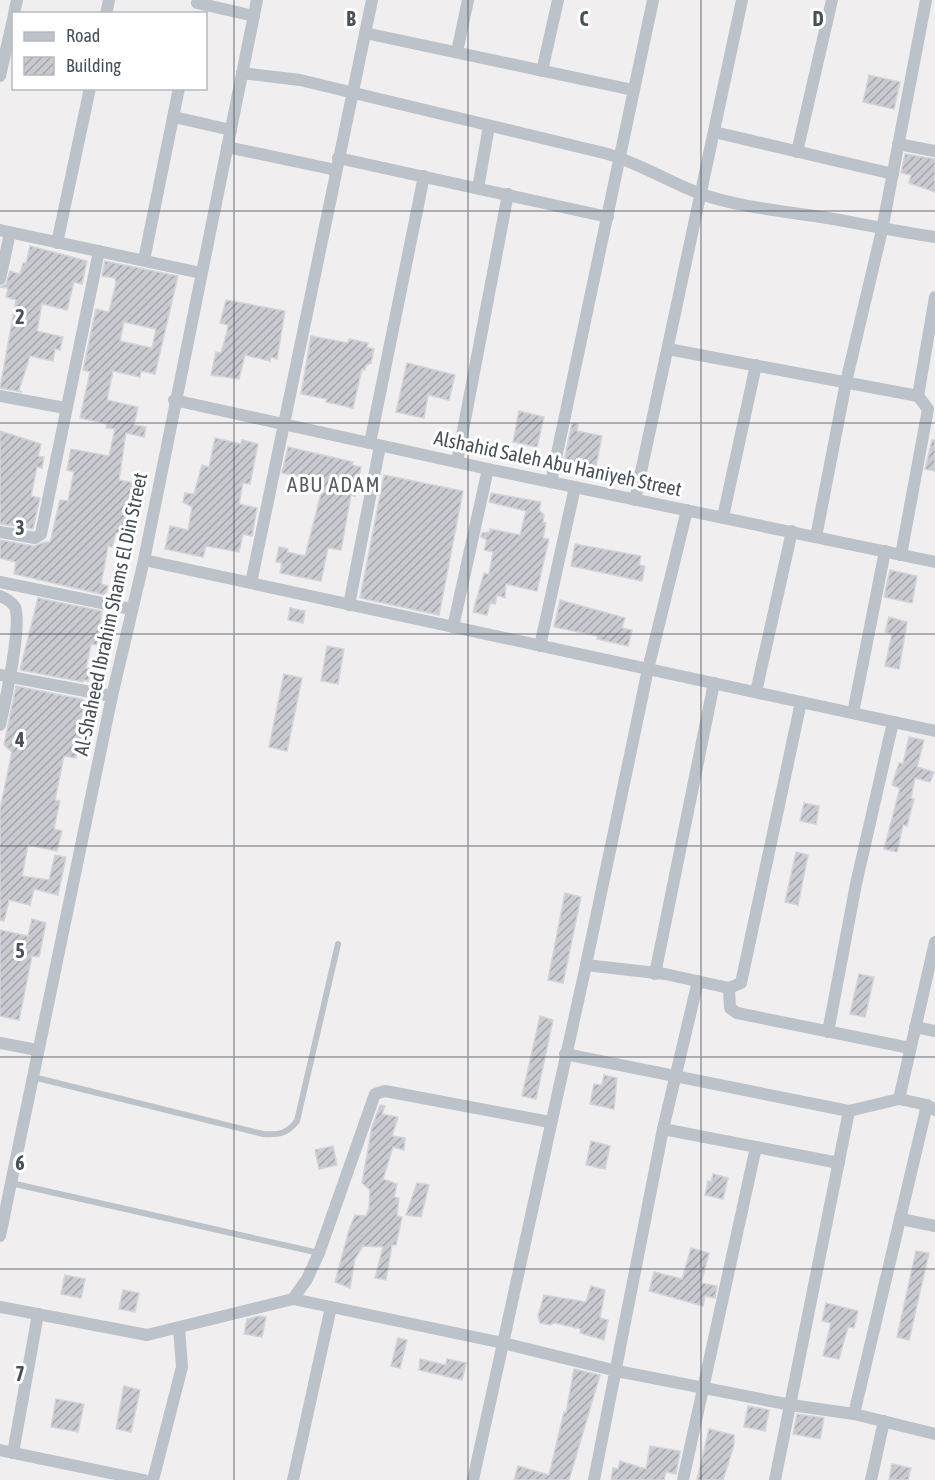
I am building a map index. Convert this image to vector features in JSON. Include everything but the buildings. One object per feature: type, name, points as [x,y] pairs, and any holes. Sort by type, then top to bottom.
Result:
[{"type":"street","name":"Al-Shaheed Ibrahim Shams El Din Street","points":[[0,1236],[112,696],[144,560],[174,400],[257,0]]},
{"type":"street","points":[[251,584],[282,424],[372,0]]},
{"type":"street","points":[[457,52],[468,0]]},
{"type":"street","points":[[542,71],[558,0]]},
{"type":"street","points":[[551,482],[653,0]]},
{"type":"street","points":[[635,500],[742,0]]},
{"type":"street","points":[[797,152],[832,0]]},
{"type":"street","points":[[816,537],[846,382],[882,230],[926,0]]},
{"type":"street","points":[[196,6],[254,16]]},
{"type":"street","points":[[0,76],[10,51],[12,32]]},
{"type":"street","points":[[365,33],[633,90]]},
{"type":"street","points":[[242,73],[288,78],[352,92],[621,158],[702,194],[768,211],[828,218],[882,230],[935,237]]},
{"type":"street","points":[[57,243],[90,90]]},
{"type":"street","points":[[144,260],[180,90]]},
{"type":"street","points":[[174,117],[231,130]]},
{"type":"street","points":[[477,188],[489,126]]},
{"type":"street","points":[[714,132],[893,174]]},
{"type":"street","points":[[898,144],[935,150]]},
{"type":"street","points":[[227,147],[424,176],[608,217]]},
{"type":"street","points":[[349,605],[375,444],[424,176]]},
{"type":"street","points":[[457,462],[508,194]]},
{"type":"street","points":[[0,279],[5,232],[201,273]]},
{"type":"street","points":[[0,532],[35,538],[41,534],[99,251]]},
{"type":"street","points":[[918,396],[935,299]]},
{"type":"street","points":[[668,349],[918,396],[928,409],[901,555]]},
{"type":"street","points":[[723,517],[756,365]]},
{"type":"street","points":[[0,396],[65,408]]},
{"type":"street","name":"Alshahid Saleh Abu Haniyeh Street","points":[[174,400],[575,488],[935,562]]},
{"type":"street","points":[[453,627],[488,469]]},
{"type":"street","points":[[540,646],[575,488]]},
{"type":"street","points":[[473,1480],[586,965],[648,669],[687,510]]},
{"type":"street","points":[[756,692],[792,531]]},
{"type":"street","points":[[853,713],[885,551]]},
{"type":"street","points":[[144,560],[935,731]]},
{"type":"street","points":[[0,582],[131,609]]},
{"type":"street","points":[[0,596],[11,602],[16,616],[5,676],[0,725]]},
{"type":"street","points":[[5,676],[112,696]]},
{"type":"street","points":[[655,974],[714,683]]},
{"type":"street","points":[[586,965],[655,974],[729,988],[741,983],[744,978],[801,702]]},
{"type":"street","points":[[828,1032],[856,884],[893,722]]},
{"type":"street","points":[[899,1099],[935,942]]},
{"type":"street","points":[[594,1480],[663,1129],[698,981]]},
{"type":"street","points":[[729,988],[728,1002],[733,1011],[910,1048]]},
{"type":"street","points":[[915,1027],[935,1031]]},
{"type":"street","points":[[0,1043],[37,1050]]},
{"type":"street","points":[[565,1054],[849,1111],[899,1099],[931,1108],[901,1219],[855,1414]]},
{"type":"street","points":[[293,1299],[307,1279],[319,1254],[375,1094],[385,1091],[550,1122]]},
{"type":"street","points":[[775,1480],[849,1111]]},
{"type":"street","points":[[663,1129],[839,1163]]},
{"type":"street","points":[[683,1480],[756,1147]]},
{"type":"street","points":[[901,1219],[935,1226]]},
{"type":"street","points":[[0,1307],[147,1335],[243,1309],[293,1299],[502,1343],[617,1371],[790,1405],[855,1414],[935,1434]]},
{"type":"street","points":[[293,1480],[331,1307]]},
{"type":"street","points":[[14,1453],[38,1314]]},
{"type":"street","points":[[153,1480],[182,1367],[179,1328]]},
{"type":"street","points":[[871,1480],[884,1422]]},
{"type":"street","points":[[0,1450],[144,1480]]},
{"type":"lane","points":[[32,1076],[263,1134],[277,1135],[288,1132],[297,1121],[338,944]]},
{"type":"lane","points":[[11,1183],[319,1254]]},
{"type":"district","name":"ABU ADAM","points":[[334,484]]}]
